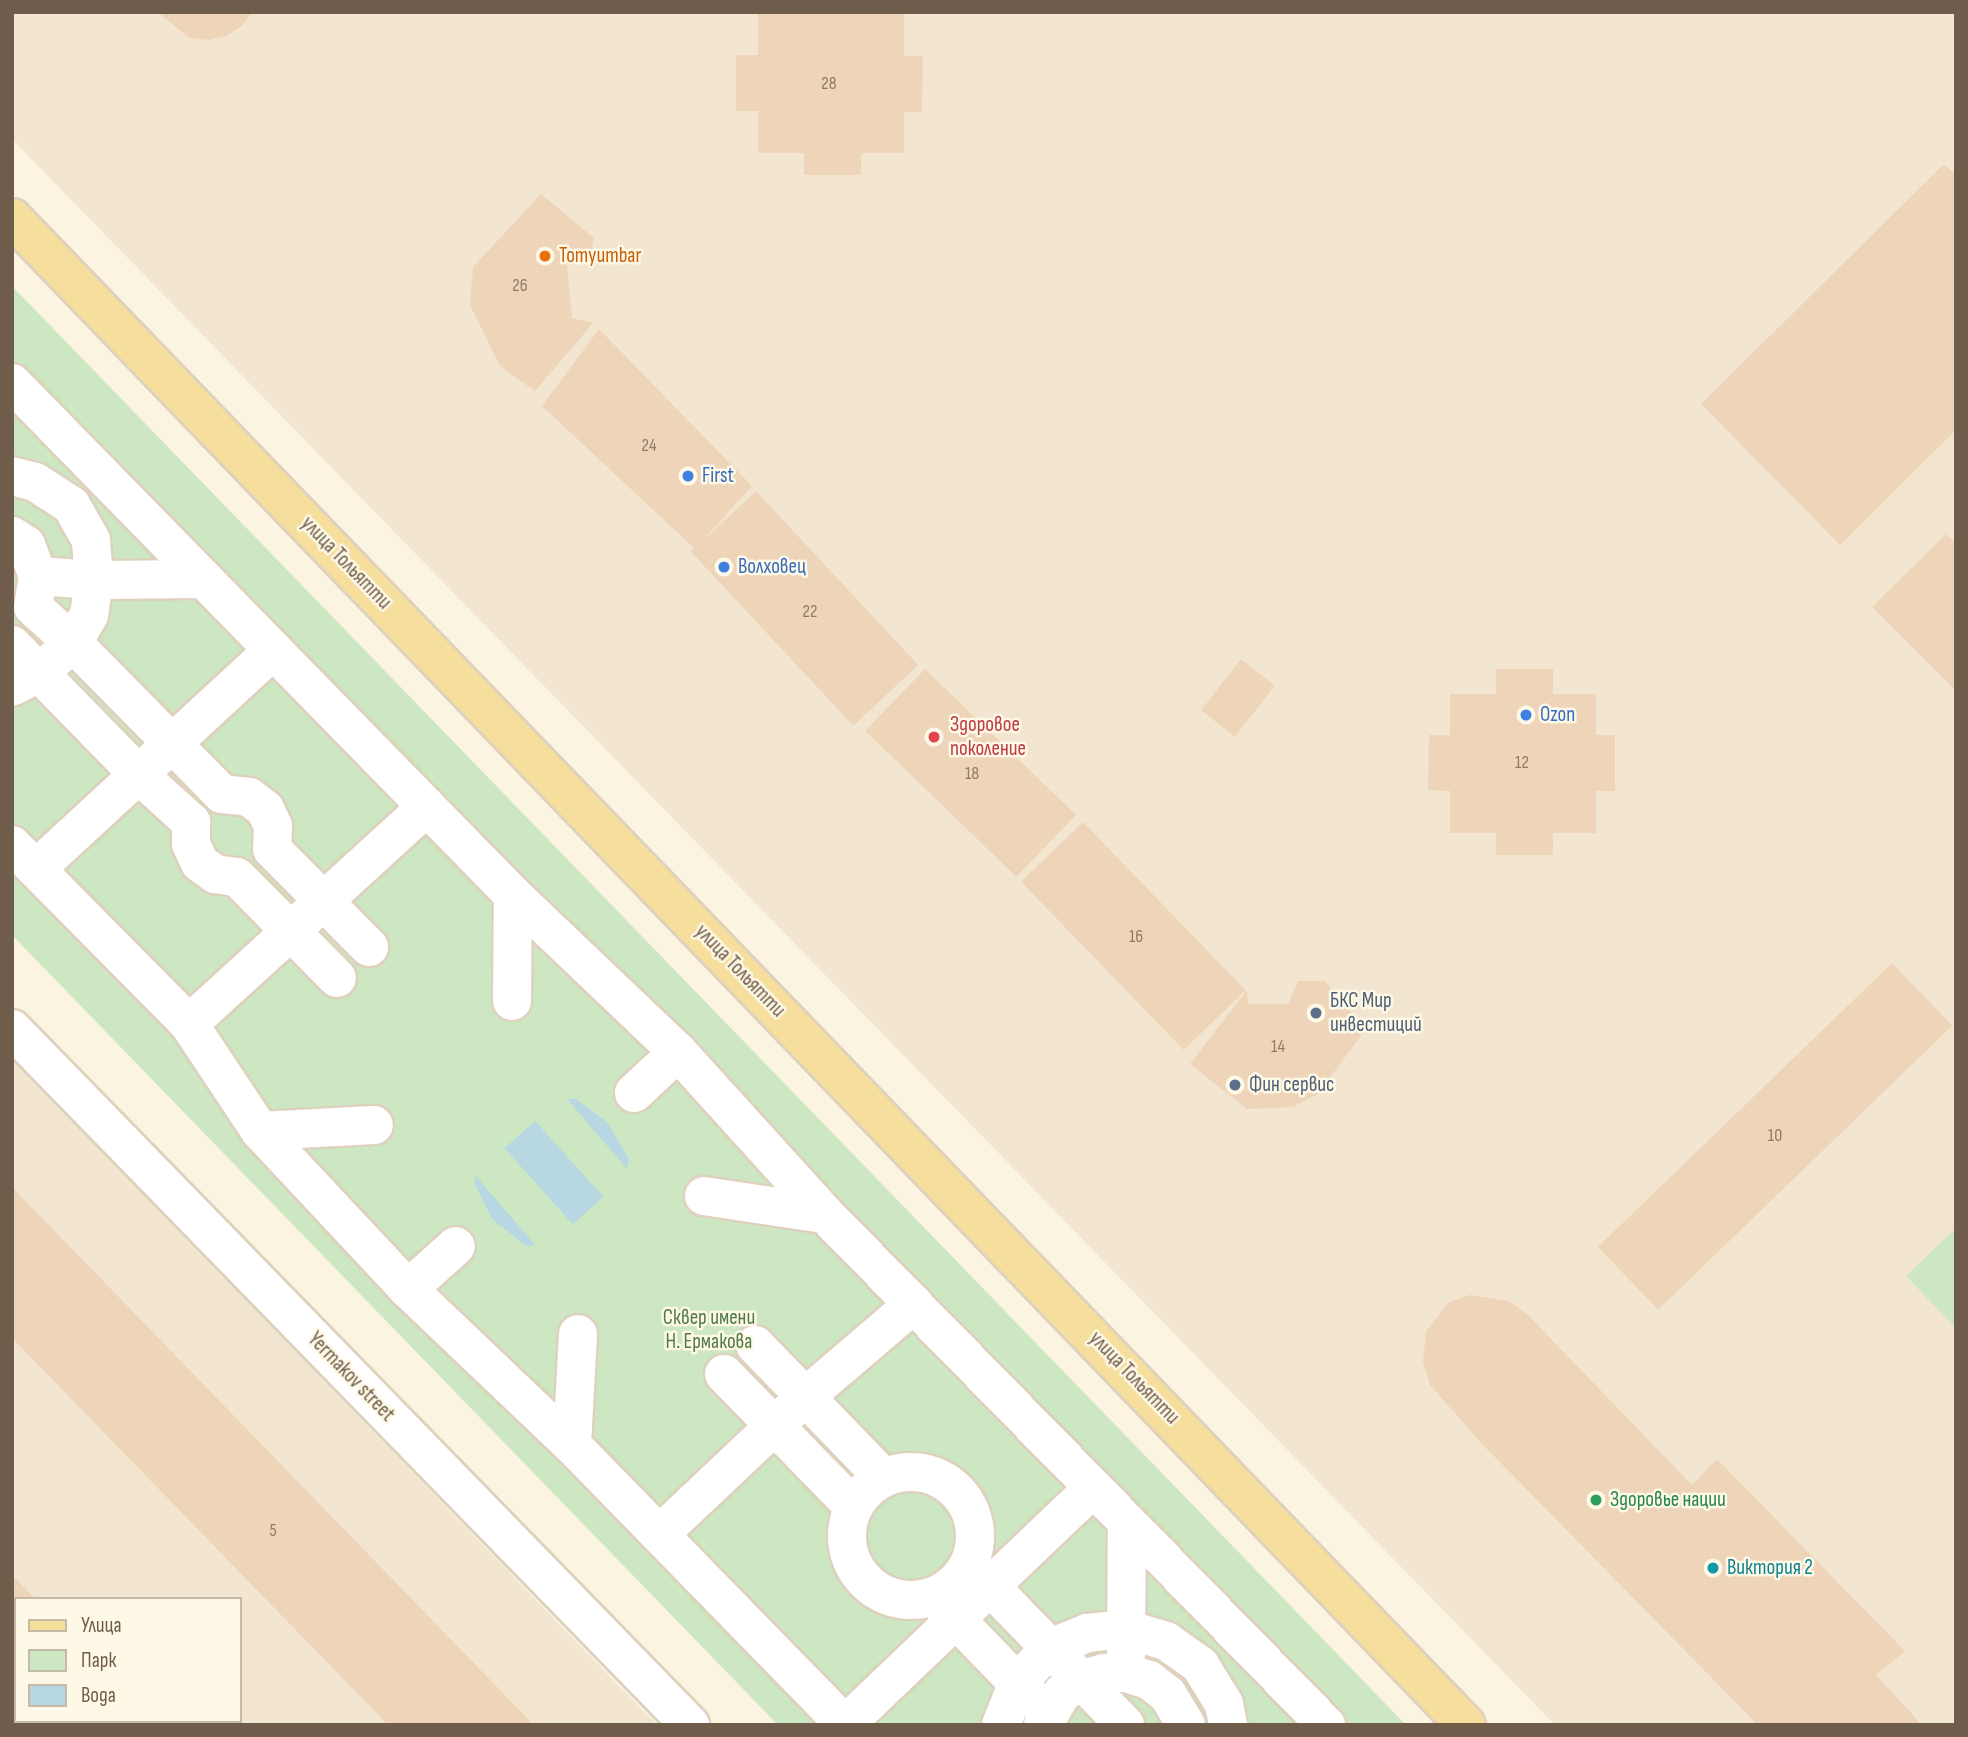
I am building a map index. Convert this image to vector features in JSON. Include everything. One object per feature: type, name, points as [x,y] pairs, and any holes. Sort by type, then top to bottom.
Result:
[{"type":"main road","name":"улица Тольятти","points":[[12,218],[1466,1725]]},
{"type":"street","points":[[12,383],[513,895],[678,1052],[825,1214],[1326,1725]]},
{"type":"street","points":[[12,476],[35,482],[71,505],[91,540],[94,580],[89,615],[73,643],[26,680]]},
{"type":"street","points":[[12,536],[26,545],[28,603],[73,643],[222,794]]},
{"type":"street","points":[[28,603],[94,580],[204,579]]},
{"type":"street","points":[[12,645],[26,680],[191,822]]},
{"type":"street","points":[[274,650],[138,774],[24,857],[189,1024],[260,1132],[408,1289],[572,1446],[845,1725],[945,1608],[955,1584],[979,1575],[1093,1488]]},
{"type":"street","points":[[222,794],[249,797],[265,809],[273,826],[272,849],[257,869],[237,877],[215,874],[200,863],[191,844],[191,822],[205,803],[222,794]]},
{"type":"street","points":[[189,1024],[427,807]]},
{"type":"street","points":[[272,849],[369,947]]},
{"type":"street","points":[[237,877],[337,978]]},
{"type":"street","points":[[512,1001],[513,895]]},
{"type":"street","name":"Yermakov street","points":[[12,1029],[690,1725]]},
{"type":"street","points":[[634,1093],[678,1052]]},
{"type":"street","points":[[260,1132],[374,1125]]},
{"type":"street","points":[[704,1196],[825,1214]]},
{"type":"street","points":[[408,1289],[456,1246]]},
{"type":"street","points":[[660,1534],[805,1397],[914,1304]]},
{"type":"street","points":[[572,1446],[578,1334]]},
{"type":"street","points":[[755,1345],[882,1476]]},
{"type":"street","points":[[724,1374],[852,1506]]},
{"type":"street","points":[[1125,1725],[1083,1679],[979,1575],[976,1524],[955,1486],[920,1470],[882,1476],[852,1506],[846,1547],[866,1584],[898,1600],[945,1608],[1017,1682],[1049,1721],[1062,1693],[1083,1679],[1104,1673],[1126,1673],[1149,1680],[1177,1710],[1200,1665],[1237,1635]]},
{"type":"street","points":[[1126,1673],[1127,1523]]},
{"type":"street","points":[[1001,1725],[1017,1682],[1050,1648],[1087,1633],[1126,1629],[1166,1641],[1200,1665],[1224,1704],[1228,1725]]},
{"type":"shaded area","points":[[12,12],[1956,12],[1956,1725],[1555,1725],[12,139]]},
{"type":"shaded area","points":[[12,1058],[657,1725],[12,1725]]},
{"type":"green space","name":"Сквер имени Н. Ермакова","points":[[12,286],[1406,1725],[778,1725],[12,935]]},
{"type":"green space","points":[[1956,1228],[1956,1328],[1906,1276]]},
{"type":"water","points":[[567,1099],[576,1099],[607,1122],[629,1159],[627,1169]]},
{"type":"water","points":[[535,1121],[603,1197],[573,1224],[505,1148]]},
{"type":"water","points":[[475,1175],[535,1245],[526,1246],[492,1219],[475,1184]]},
{"type":"building","points":[[158,12],[252,12],[242,26],[226,36],[209,40],[189,38]]},
{"type":"building","points":[[758,14],[904,14],[904,56],[923,56],[922,112],[904,112],[904,153],[861,153],[861,175],[804,175],[804,153],[758,153],[758,111],[736,111],[736,55],[758,55]]},
{"type":"building","points":[[1944,164],[1956,175],[1956,430],[1840,545],[1701,404]]},
{"type":"building","points":[[541,194],[594,238],[590,260],[567,264],[572,318],[593,323],[535,391],[500,366],[470,305],[473,267]]},
{"type":"building","points":[[599,329],[752,486],[695,549],[542,406]]},
{"type":"building","points":[[756,491],[918,665],[853,726],[691,552]]},
{"type":"building","points":[[1946,534],[1956,544],[1956,685],[1953,688],[1872,607]]},
{"type":"building","points":[[1241,659],[1275,685],[1235,737],[1201,710]]},
{"type":"building","points":[[925,669],[1076,815],[1016,877],[865,731]]},
{"type":"building","points":[[1496,669],[1553,669],[1553,694],[1596,694],[1596,735],[1615,735],[1615,791],[1596,791],[1596,833],[1553,833],[1553,855],[1496,855],[1496,833],[1450,833],[1450,791],[1428,790],[1429,735],[1450,735],[1450,694],[1496,694]]},
{"type":"building","points":[[1083,822],[1246,990],[1184,1050],[1021,882]]},
{"type":"building","points":[[1892,963],[1952,1026],[1658,1310],[1598,1247]]},
{"type":"building","points":[[1298,981],[1325,981],[1365,1030],[1318,1094],[1293,1107],[1247,1109],[1190,1064],[1247,990],[1248,1004],[1288,1004]]},
{"type":"building","points":[[12,1187],[534,1725],[388,1725],[12,1338]]},
{"type":"building","name":"Виктория 2","points":[[1470,1295],[1509,1301],[1527,1314],[1692,1485],[1717,1459],[1905,1651],[1876,1675],[1922,1725],[1758,1725],[1481,1443],[1430,1385],[1423,1362],[1426,1331],[1449,1302]]},
{"type":"building","points":[[12,1575],[33,1597],[14,1597],[12,1620]]},
{"type":"place","name":"Tomyumbar","points":[[545,256]]},
{"type":"place","name":"First","points":[[688,476]]},
{"type":"place","name":"Волховец","points":[[724,567]]},
{"type":"place","name":"Ozon","points":[[1526,715]]},
{"type":"place","name":"Здоровое поколение","points":[[934,737]]},
{"type":"place","name":"БКС Мир инвестиций","points":[[1316,1013]]},
{"type":"place","name":"Фин сервис","points":[[1235,1085]]},
{"type":"place","name":"Здоровье нации","points":[[1596,1500]]},
{"type":"place","name":"Виктория 2","points":[[1713,1568]]}]
